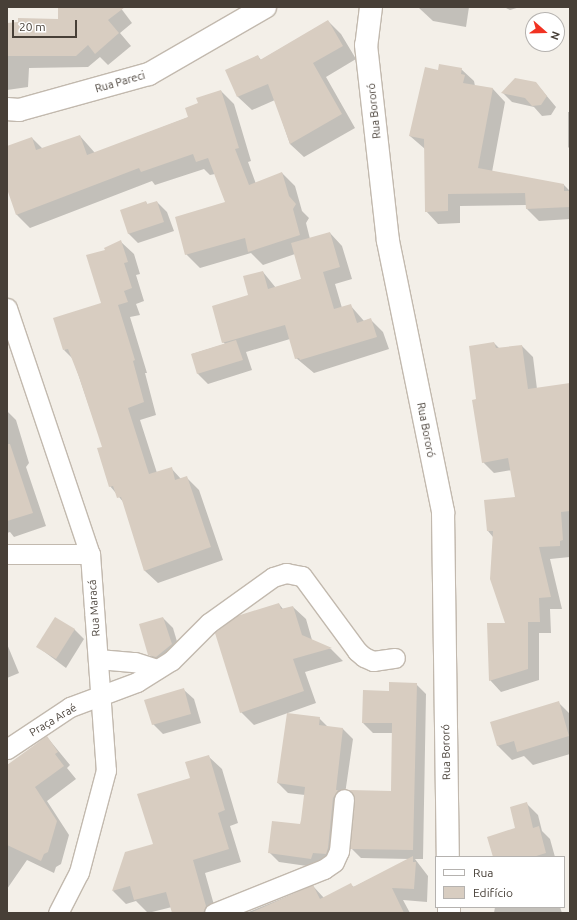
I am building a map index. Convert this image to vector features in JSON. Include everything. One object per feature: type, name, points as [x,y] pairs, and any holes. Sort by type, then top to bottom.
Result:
[{"type":"street","name":"Rua Pareci","points":[[7,109],[19,110],[149,74],[265,7]]},
{"type":"street","name":"Rua Bororó","points":[[371,7],[366,45],[388,241],[443,512],[448,856]]},
{"type":"street","name":"Rua Maracá","points":[[7,308],[90,554],[106,770],[79,872],[58,913]]},
{"type":"street","points":[[7,554],[90,554]]},
{"type":"street","name":"Praça Araé","points":[[7,749],[70,707],[137,682],[171,661],[209,622],[273,577],[286,573],[302,576],[357,651],[364,657],[373,661],[395,658]]},
{"type":"street","points":[[98,659],[135,662],[157,669]]},
{"type":"street","points":[[214,913],[324,869],[334,862],[339,851],[344,799]]},
{"type":"building","points":[[58,7],[125,7],[108,20],[119,33],[95,54],[88,45],[76,56],[7,56],[7,23],[18,22],[18,18],[58,19]]},
{"type":"building","points":[[328,20],[343,46],[313,63],[342,114],[290,144],[268,84],[237,97],[225,70],[258,55],[260,60]]},
{"type":"building","points":[[439,64],[462,68],[461,74],[465,75],[463,83],[493,88],[478,168],[564,184],[564,191],[570,191],[570,207],[526,209],[525,193],[448,194],[448,211],[425,212],[424,139],[409,136],[425,67],[438,70]]},
{"type":"building","points":[[515,78],[536,82],[547,96],[541,105],[532,106],[525,98],[501,93]]},
{"type":"building","points":[[221,90],[239,148],[235,149],[249,185],[282,172],[289,196],[296,204],[293,209],[300,235],[248,252],[245,238],[185,255],[175,217],[225,202],[208,158],[196,162],[193,154],[141,172],[139,168],[16,215],[7,189],[7,146],[32,137],[36,150],[80,135],[87,155],[188,117],[185,108],[198,103],[196,98]]},
{"type":"building","points":[[146,201],[147,204],[157,201],[164,222],[128,234],[120,210]]},
{"type":"building","points":[[330,232],[340,267],[323,272],[334,309],[351,304],[357,323],[371,318],[377,337],[300,360],[299,358],[295,359],[285,325],[222,343],[212,306],[248,295],[243,276],[263,271],[268,289],[301,279],[291,243]]},
{"type":"building","points":[[121,240],[128,262],[124,263],[132,288],[124,291],[128,302],[118,305],[135,360],[133,361],[144,402],[128,408],[149,474],[172,467],[175,480],[187,476],[211,547],[144,571],[121,497],[117,498],[113,486],[109,487],[97,448],[102,447],[79,377],[68,349],[63,350],[53,318],[101,303],[86,255],[105,250],[104,248]]},
{"type":"building","points":[[236,340],[243,360],[197,374],[191,354]]},
{"type":"building","points":[[494,342],[496,348],[522,345],[528,389],[570,383],[570,511],[561,512],[563,540],[560,541],[560,546],[539,547],[551,597],[539,598],[540,622],[528,622],[528,669],[489,681],[487,623],[505,623],[490,579],[493,531],[487,531],[484,500],[515,497],[508,458],[482,463],[472,400],[476,399],[469,346]]},
{"type":"building","points":[[7,444],[10,444],[33,513],[7,521]]},
{"type":"building","points":[[279,603],[281,609],[293,606],[302,635],[332,648],[293,659],[304,691],[240,713],[215,633],[237,616]]},
{"type":"building","points":[[55,617],[75,629],[56,659],[36,647]]},
{"type":"building","points":[[163,617],[172,644],[156,657],[148,655],[139,624]]},
{"type":"building","points":[[389,682],[417,683],[413,850],[350,849],[355,800],[350,790],[391,791],[392,723],[362,723],[363,690],[389,691]]},
{"type":"building","points":[[184,688],[191,714],[152,725],[144,700]]},
{"type":"building","points":[[559,701],[569,736],[517,752],[514,741],[497,746],[490,722]]},
{"type":"building","points":[[287,713],[320,717],[319,725],[343,728],[336,790],[338,790],[333,798],[328,848],[326,854],[313,853],[311,859],[268,853],[272,821],[300,824],[301,820],[305,787],[277,783]]},
{"type":"building","points":[[47,736],[58,752],[55,754],[64,766],[35,787],[57,821],[48,852],[44,854],[41,861],[7,845],[7,765]]},
{"type":"building","points":[[209,755],[225,810],[218,813],[229,849],[193,860],[206,906],[203,913],[172,913],[166,892],[134,900],[130,886],[112,891],[125,852],[153,844],[137,794],[190,778],[185,762]]},
{"type":"building","points":[[527,802],[533,828],[539,826],[546,853],[536,856],[493,856],[487,837],[515,828],[510,807]]},
{"type":"building","points":[[413,856],[413,862],[416,862],[414,889],[392,888],[404,913],[250,913],[313,885],[320,899],[351,883],[353,887]]}]
